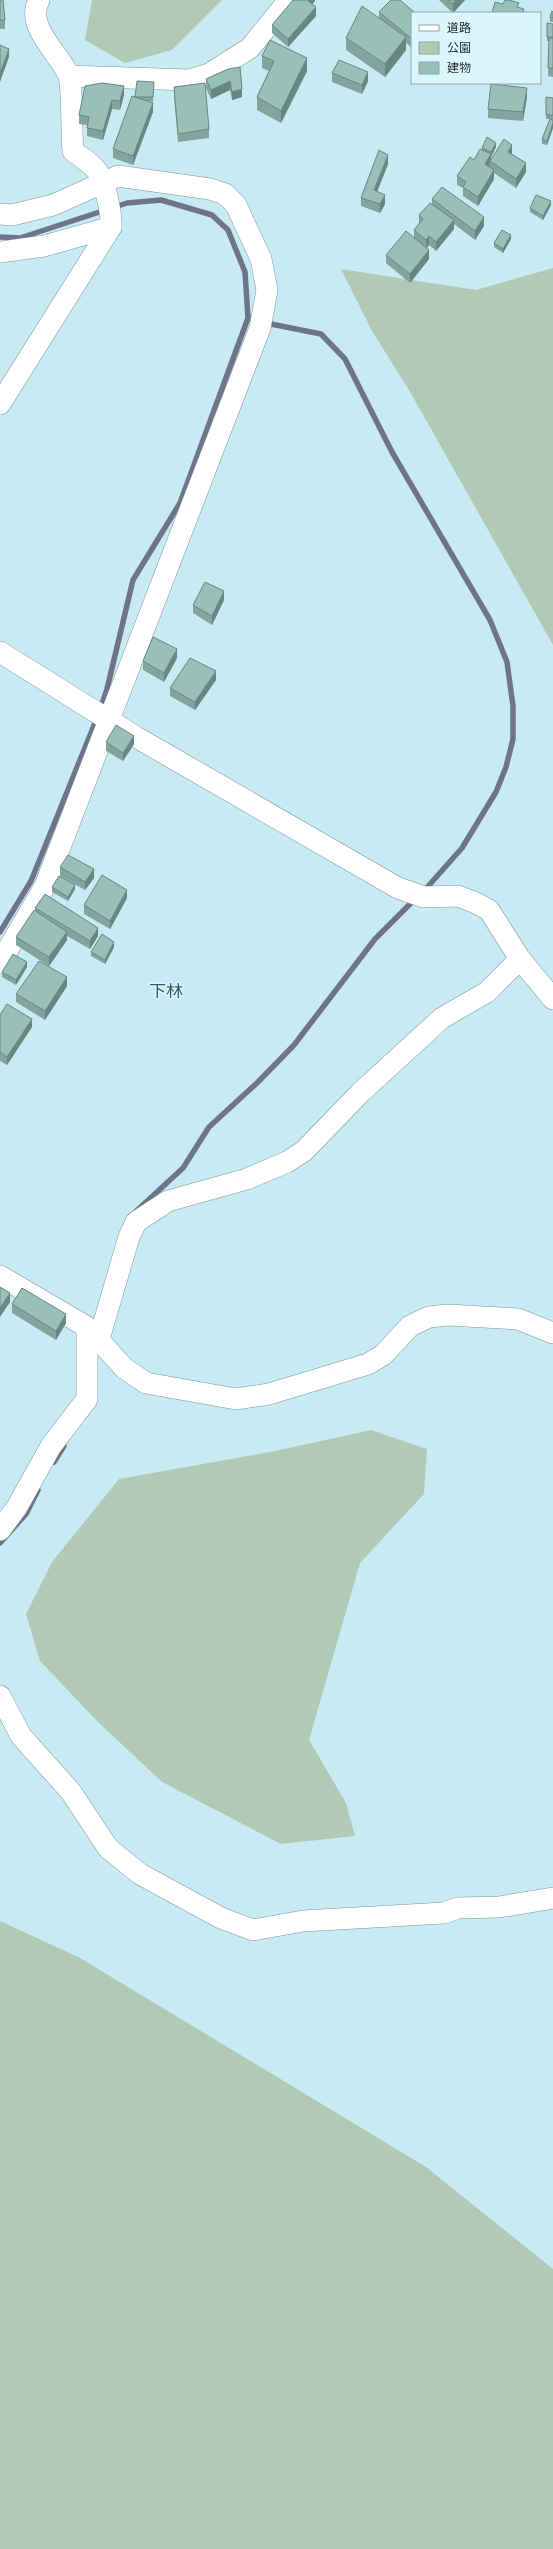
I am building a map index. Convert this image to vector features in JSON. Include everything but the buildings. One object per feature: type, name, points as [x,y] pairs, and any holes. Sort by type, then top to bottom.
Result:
[{"type":"street","points":[[0,404],[111,223],[104,190],[97,170],[73,150],[70,131],[69,76],[38,26],[36,6],[40,0]]},
{"type":"street","points":[[69,76],[189,80],[209,74],[250,48],[288,0]]},
{"type":"street","points":[[0,214],[12,215],[104,190],[118,176],[210,189],[225,194],[236,205],[261,259],[267,290],[262,321],[101,715],[45,886],[0,963]]},
{"type":"street","points":[[0,252],[44,246],[111,223]]},
{"type":"street","points":[[0,652],[101,715],[398,888],[419,894],[458,896],[476,902],[489,910],[520,959],[553,999]]},
{"type":"street","points":[[0,1530],[17,1507],[51,1446],[87,1399],[93,1333],[136,1222],[168,1201],[247,1179],[287,1162],[304,1151],[360,1093],[442,1018],[487,992],[520,959]]},
{"type":"street","points":[[0,1276],[93,1333],[124,1368],[146,1384],[236,1399],[269,1394],[368,1364],[383,1355],[410,1326],[429,1317],[448,1315],[518,1319],[553,1334]]},
{"type":"street","points":[[0,1696],[21,1736],[70,1792],[108,1848],[140,1874],[221,1918],[253,1930],[303,1921],[444,1913],[458,1908],[499,1907],[553,1898]]},
{"type":"green space","points":[[92,0],[222,0],[172,50],[125,63],[85,40]]},
{"type":"green space","points":[[553,268],[553,645],[409,390],[372,331],[341,269],[476,290]]},
{"type":"green space","points":[[371,1430],[427,1449],[424,1494],[360,1563],[309,1740],[346,1803],[355,1836],[281,1844],[162,1782],[97,1721],[40,1661],[26,1614],[52,1562],[119,1479],[275,1451]]},
{"type":"green space","points":[[0,1921],[80,1958],[426,2167],[553,2269],[553,2549],[0,2549]]},
{"type":"waterway","points":[[0,237],[20,238],[127,203],[161,200],[212,215],[228,230],[245,272],[248,318],[180,503],[133,580],[107,689],[100,710]]},
{"type":"waterway","points":[[266,323],[321,334],[345,359],[392,452],[490,620],[507,662],[513,706],[513,739],[506,767],[496,792],[462,848],[423,892]]},
{"type":"waterway","points":[[0,932],[31,881],[97,718]]},
{"type":"waterway","points":[[131,1216],[183,1168],[209,1127],[258,1082],[294,1045],[375,939],[415,899]]},
{"type":"waterway","points":[[54,1462],[64,1446]]},
{"type":"waterway","points":[[0,1543],[26,1514],[38,1490]]},
{"type":"district","name":"下林","points":[[166,991]]}]
